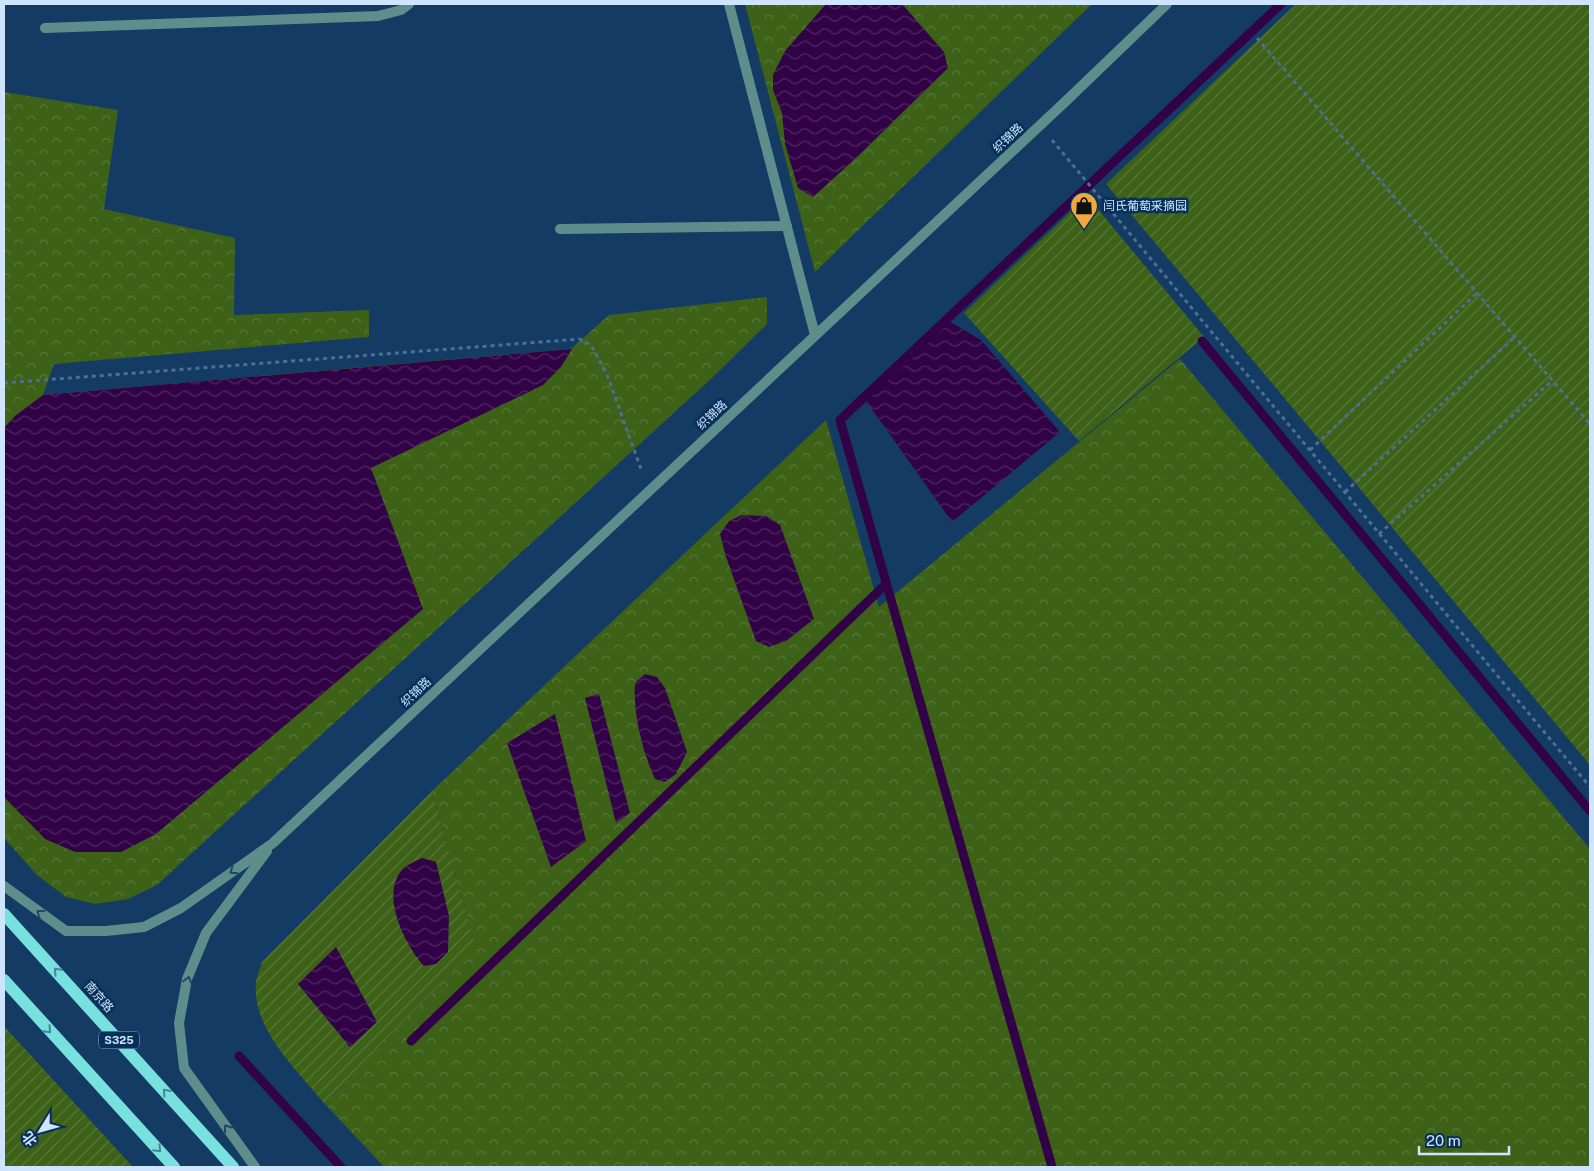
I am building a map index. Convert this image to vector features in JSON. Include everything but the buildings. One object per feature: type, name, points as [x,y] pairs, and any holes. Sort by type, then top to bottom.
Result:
[{"type":"main road","name":"南京路","points":[[4,914],[234,1167]]},
{"type":"main road","points":[[4,980],[174,1167]]},
{"type":"street","points":[[45,28],[378,16],[401,10],[409,4]]},
{"type":"street","points":[[729,4],[815,336]]},
{"type":"street","name":"织锦路","points":[[273,843],[1040,126],[1167,4]]},
{"type":"street","points":[[560,229],[787,226]]},
{"type":"street","points":[[4,886],[66,931],[106,931],[144,927],[181,908],[273,843]]},
{"type":"street","points":[[255,1167],[184,1068],[179,1024],[187,980],[206,933],[273,843]]},
{"type":"path","points":[[1258,38],[1590,424]]},
{"type":"path","points":[[1040,126],[1590,787]]},
{"type":"path","points":[[1310,450],[1477,293]]},
{"type":"path","points":[[1345,492],[1515,337]]},
{"type":"path","points":[[4,383],[580,338],[591,346],[608,377],[649,491]]},
{"type":"path","points":[[1379,534],[1553,380]]},
{"type":"green space","points":[[745,4],[1092,4],[815,272]]},
{"type":"green space","points":[[1296,4],[1590,4],[1590,765],[1106,184]]},
{"type":"green space","points":[[4,92],[118,110],[104,209],[235,238],[234,315],[369,310],[369,337],[54,364],[43,395],[571,349],[609,315],[767,297],[767,324],[712,378],[157,885],[128,899],[95,904],[66,897],[37,875],[4,838]]},
{"type":"green space","points":[[1087,196],[1204,337],[1079,441],[964,313]]},
{"type":"green space","points":[[1180,359],[1590,849],[1590,1167],[384,1167],[324,1103],[476,948],[432,791],[826,420],[879,607]]},
{"type":"green space","points":[[432,791],[476,948],[324,1103],[278,1048],[269,1033],[261,1017],[257,1001],[257,976],[262,962]]},
{"type":"green space","points":[[4,1026],[133,1167],[4,1167]]},
{"type":"water","points":[[826,4],[902,4],[944,52],[948,68],[813,197],[798,188],[785,144],[782,113],[773,90],[773,75],[785,51]]},
{"type":"water","points":[[947,320],[981,340],[1060,432],[952,522],[864,398]]},
{"type":"water","points":[[572,349],[561,367],[543,385],[371,468],[423,609],[156,834],[121,852],[75,852],[45,839],[4,797],[4,428],[15,416],[43,395]]},
{"type":"water","points":[[742,515],[767,516],[780,525],[814,619],[786,641],[769,647],[756,641],[726,557],[720,534],[729,521]]},
{"type":"water","points":[[645,674],[657,677],[665,688],[687,752],[676,774],[665,782],[655,779],[642,744],[637,720],[635,683]]},
{"type":"water","points":[[599,694],[630,813],[616,823],[585,698]]},
{"type":"water","points":[[555,714],[586,841],[551,867],[507,743]]},
{"type":"water","points":[[422,858],[436,862],[449,916],[448,952],[436,964],[424,966],[409,946],[403,933],[394,906],[393,893],[396,880],[402,870]]},
{"type":"water","points":[[336,947],[377,1022],[350,1047],[298,984]]},
{"type":"waterway","points":[[1052,1167],[840,420],[1281,4]]},
{"type":"waterway","points":[[1202,341],[1590,811]]},
{"type":"waterway","points":[[411,1041],[886,584]]},
{"type":"waterway","points":[[239,1056],[341,1167]]},
{"type":"place","name":"闫氏葡萄采摘园","points":[[1084,230]]}]
